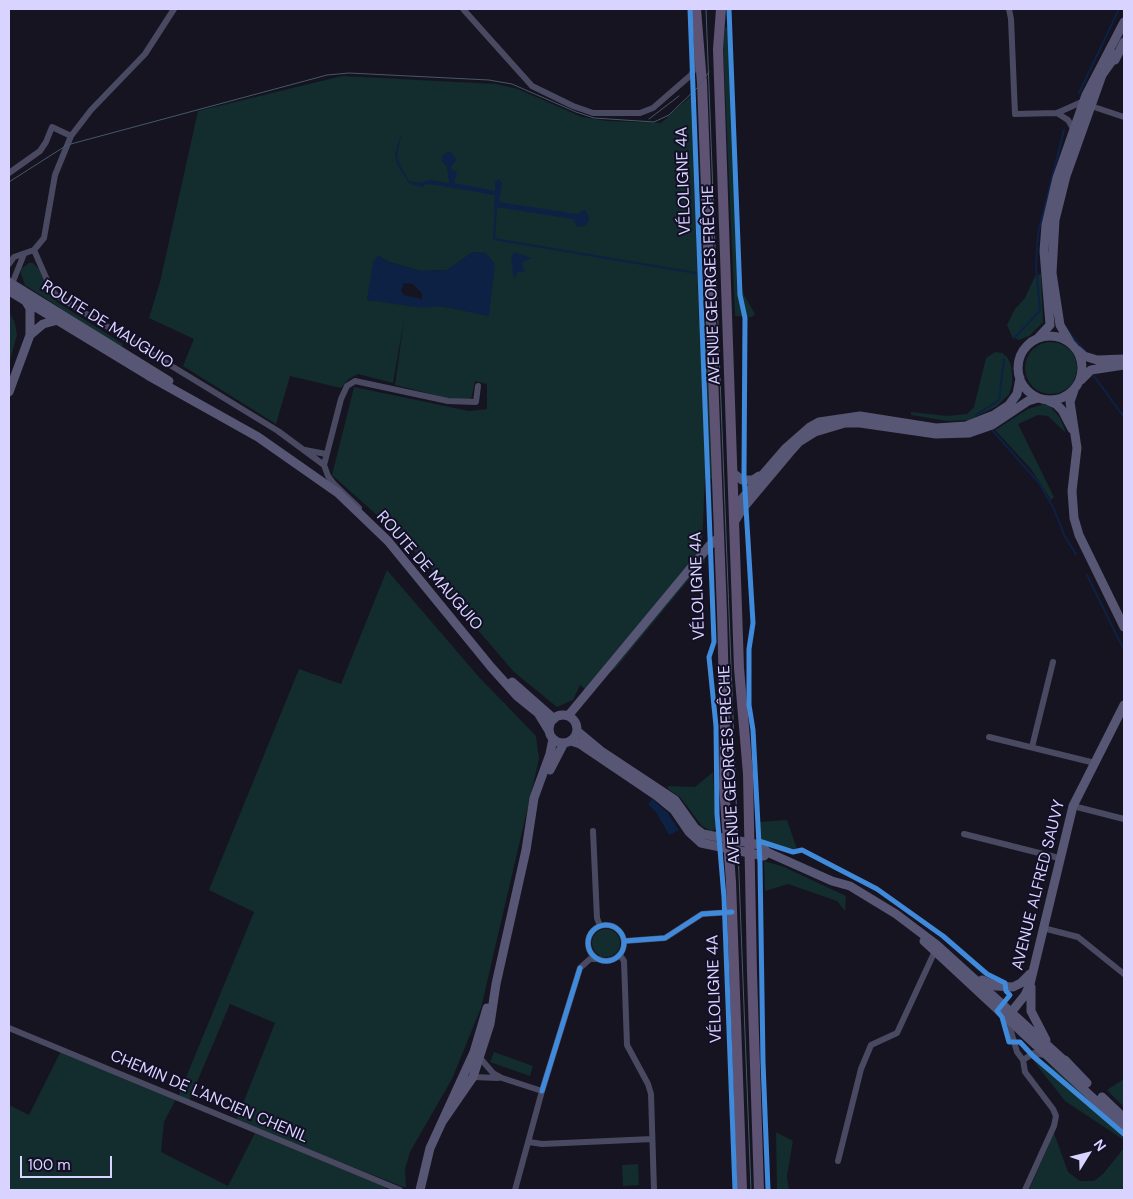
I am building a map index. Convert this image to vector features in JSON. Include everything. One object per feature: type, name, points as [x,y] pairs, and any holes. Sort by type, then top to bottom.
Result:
[{"type":"main road","name":"AVENUE GEORGES FRÊCHE","points":[[696,9],[718,509],[725,722],[724,780],[732,912],[742,1190]]},
{"type":"main road","name":"AVENUE GEORGES FRÊCHE","points":[[721,9],[718,49],[739,668],[746,734],[751,848],[752,973],[759,1190]]},
{"type":"main road","points":[[718,509],[734,508]]},
{"type":"main road","points":[[718,524],[735,522]]},
{"type":"street","points":[[9,264],[14,257],[34,250],[44,238],[55,175],[70,136],[91,110],[145,54],[174,9]]},
{"type":"street","points":[[463,9],[532,86],[576,106],[598,113],[646,112],[691,75],[695,67],[695,54],[699,44]]},
{"type":"street","points":[[1009,9],[1015,114],[1057,113],[1091,100],[1124,117]]},
{"type":"street","points":[[1124,22],[1099,68],[1091,100],[1066,176],[1053,236],[1052,273],[1060,325],[1082,360],[1083,371],[1070,402],[1077,448],[1072,491],[1074,518],[1079,535],[1124,627]]},
{"type":"street","points":[[1077,448],[1069,422],[1056,404],[1038,398],[1027,390],[1018,370],[1021,356],[1028,345],[1046,331],[1050,319],[1044,264],[1046,225],[1057,178],[1074,130],[1091,100],[1104,71],[1124,42]]},
{"type":"street","points":[[1057,113],[1068,120],[1074,130]]},
{"type":"street","points":[[9,173],[40,151],[52,127],[70,136]]},
{"type":"street","points":[[34,250],[51,289],[57,296],[305,450],[324,465]]},
{"type":"street","points":[[9,285],[24,254]]},
{"type":"street","name":"ROUTE DE MAUGUIO","points":[[9,285],[25,300],[47,309],[58,320],[149,376],[239,426]]},
{"type":"street","name":"ROUTE DE MAUGUIO","points":[[9,285],[239,426],[304,468],[338,493],[388,541],[517,696],[538,714],[551,735]]},
{"type":"street","points":[[9,392],[30,335],[32,318],[30,308],[25,300]]},
{"type":"street","points":[[30,335],[43,324],[47,316],[47,309],[35,313],[32,318]]},
{"type":"street","points":[[43,324],[58,320]]},
{"type":"street","points":[[1038,338],[1055,336],[1074,347],[1084,356],[1097,360],[1124,359]]},
{"type":"street","points":[[1048,400],[1062,398],[1077,386],[1091,370],[1124,365]]},
{"type":"street","points":[[734,508],[761,474],[797,437],[820,422],[860,416],[936,428],[966,426],[994,416],[1009,405],[1017,394],[1020,378]]},
{"type":"street","points":[[388,541],[362,511],[334,484],[328,476],[324,465],[341,399],[347,386],[355,381],[448,401],[476,402],[478,386]]},
{"type":"street","points":[[735,522],[756,493],[795,447],[815,432],[845,423],[860,423],[936,434],[969,433],[999,422],[1028,401],[1038,398]]},
{"type":"street","points":[[305,450],[326,454]]},
{"type":"street","points":[[733,472],[742,480],[753,480],[761,474]]},
{"type":"street","points":[[568,716],[702,554],[719,537]]},
{"type":"street","name":"ROUTE DE MAUGUIO","points":[[475,647],[554,719]]},
{"type":"street","points":[[1032,747],[1053,662]]},
{"type":"street","name":"AVENUE ALFRED SAUVY","points":[[1009,1015],[1025,995],[1073,806],[1124,705]]},
{"type":"street","points":[[464,1073],[477,1062],[490,1024],[496,984],[532,817],[534,798],[550,754],[554,719],[560,716],[568,716],[575,722],[577,731],[601,751],[675,800],[695,828],[704,834],[727,839],[751,848]]},
{"type":"street","points":[[532,817],[547,775],[577,731]]},
{"type":"street","points":[[551,735],[568,742],[580,744],[651,791],[663,800],[696,839],[708,846],[728,850],[751,848],[760,845],[767,852],[832,881],[850,886],[872,899],[980,979],[996,986],[1013,987],[1021,983],[1032,972]]},
{"type":"street","points":[[989,737],[1094,762]]},
{"type":"street","points":[[1073,806],[1124,819]]},
{"type":"street","points":[[593,831],[597,918],[600,926]]},
{"type":"street","points":[[964,834],[1059,858]]},
{"type":"street","points":[[625,941],[662,939],[669,937],[702,914],[732,912]]},
{"type":"street","points":[[599,959],[590,951],[588,941],[592,932],[600,926],[610,925],[618,929],[625,941]]},
{"type":"street","points":[[1043,928],[1078,937],[1124,974]]},
{"type":"street","points":[[515,1190],[542,1091],[580,968],[590,959],[610,960],[620,954],[625,941]]},
{"type":"street","points":[[936,948],[950,964],[956,965],[1124,1127]]},
{"type":"street","points":[[936,948],[1009,1015],[1024,1024],[1068,1063]]},
{"type":"street","points":[[838,1161],[861,1069],[870,1045],[897,1033],[936,948]]},
{"type":"street","points":[[620,954],[624,961],[627,1045],[650,1092],[654,1190]]},
{"type":"street","points":[[1032,972],[1030,1001],[1034,1020],[1049,1043],[1124,1118]]},
{"type":"street","points":[[420,1190],[430,1148],[464,1073],[483,1025],[496,984]]},
{"type":"street","points":[[1009,1015],[1026,1075],[1053,1109],[1056,1116],[1054,1126],[1025,1190]]},
{"type":"street","points":[[442,1122],[473,1077],[483,1036],[483,1025]]},
{"type":"street","name":"CHEMIN DE L'ANCIEN CHENIL","points":[[9,1028],[400,1190]]},
{"type":"street","points":[[1023,1060],[1037,1052],[1058,1063]]},
{"type":"street","points":[[477,1062],[502,1078],[542,1091]]},
{"type":"street","points":[[473,1077],[502,1078]]},
{"type":"street","points":[[529,1142],[542,1144],[652,1139]]},
{"type":"green space","points":[[725,27],[729,28],[739,279],[744,295],[755,314],[752,317],[735,316],[723,44]]},
{"type":"green space","points":[[342,76],[496,84],[518,89],[582,117],[607,121],[661,123],[691,96],[699,322],[708,322],[713,479],[705,478],[702,543],[705,562],[615,669],[604,676],[589,693],[580,685],[573,700],[557,707],[514,672],[470,621],[430,567],[388,525],[332,475],[354,387],[469,411],[487,409],[487,384],[475,381],[471,400],[447,398],[395,385],[404,320],[393,383],[358,374],[349,379],[341,388],[290,376],[276,424],[183,366],[194,339],[149,318],[160,282],[198,111]],"holes":[[[473,252],[489,315],[441,306],[367,300],[378,256],[389,262],[421,271],[448,270]]]},
{"type":"green space","points":[[29,263],[33,263],[39,269],[50,295],[57,302],[123,344],[121,348],[25,285],[21,269]]},
{"type":"green space","points":[[1041,274],[1043,322],[1029,336],[1019,340],[1012,337],[1007,325],[1015,309],[1025,298],[1035,276]]},
{"type":"green space","points":[[9,312],[15,323],[17,335],[9,364]]},
{"type":"green space","points":[[1051,342],[1061,344],[1069,350],[1075,358],[1077,368],[1075,378],[1069,386],[1061,392],[1051,394],[1041,392],[1033,386],[1027,378],[1025,368],[1027,358],[1033,350],[1041,344]]},
{"type":"green space","points":[[995,352],[1002,353],[1007,357],[1011,365],[1012,375],[1012,385],[1009,394],[997,406],[969,420],[947,421],[911,415],[911,412],[947,416],[967,414],[974,407],[986,358]]},
{"type":"green space","points":[[1044,404],[1051,407],[1060,418],[1066,433],[1048,416],[1038,415],[1018,424],[1054,497],[1051,500],[1031,469],[995,430],[1028,409]]},
{"type":"green space","points":[[387,570],[478,676],[536,736],[539,759],[481,1008],[452,1079],[410,1152],[405,1169],[406,1188],[236,1121],[275,1023],[230,1004],[189,1101],[177,1097],[164,1122],[161,1152],[228,1186],[255,1133],[387,1187],[385,1190],[9,1190],[9,1105],[29,1115],[61,1051],[178,1097],[254,912],[209,890],[299,669],[341,684]]},
{"type":"green space","points":[[713,772],[716,829],[711,831],[702,826],[680,797],[668,789],[668,786],[695,787]]},
{"type":"green space","points":[[787,820],[798,852],[761,839],[759,822]]},
{"type":"green space","points":[[764,861],[784,867],[846,896],[845,911],[837,901],[788,884],[765,891]]},
{"type":"green space","points":[[606,929],[616,933],[620,943],[616,953],[606,957],[596,953],[592,943],[596,933]]},
{"type":"green space","points":[[494,1052],[533,1066],[530,1076],[490,1062]]},
{"type":"green space","points":[[1035,1056],[1068,1078],[1124,1130],[1124,1140],[1065,1101],[1032,1059]]},
{"type":"green space","points":[[1124,1079],[1124,1107],[1107,1090]]},
{"type":"green space","points":[[776,1132],[793,1141],[787,1176],[789,1190],[777,1190]]},
{"type":"green space","points":[[1054,1133],[1068,1172],[1080,1181],[1094,1181],[1103,1174],[1124,1148],[1124,1190],[1029,1190]]},
{"type":"green space","points":[[638,1164],[639,1185],[623,1186],[622,1165]]},
{"type":"water","points":[[402,132],[397,155],[399,163],[409,181],[421,183],[429,180],[449,183],[447,167],[442,161],[443,155],[450,151],[457,160],[451,166],[452,170],[457,172],[454,183],[495,191],[495,181],[499,179],[502,183],[499,202],[577,214],[584,210],[587,212],[589,220],[582,227],[577,226],[573,219],[496,207],[494,206],[495,195],[436,185],[426,184],[422,187],[409,183],[397,164],[395,153]]},
{"type":"water","points":[[473,252],[486,253],[495,264],[489,316],[441,306],[423,308],[367,300],[373,262],[378,256],[389,262],[421,271],[447,270]],"holes":[[[404,283],[413,284],[422,293],[422,299],[404,295],[401,291]]]},
{"type":"water","points":[[514,252],[532,258],[524,261],[522,265],[525,271],[518,272],[514,279],[511,259]]},
{"type":"water","points":[[652,799],[667,812],[679,830],[669,835],[656,812],[648,804]]},
{"type":"waterway","points":[[1079,93],[1119,9]]},
{"type":"waterway","points":[[1014,338],[1040,311],[1036,266],[1038,234],[1064,130]]},
{"type":"waterway","points":[[496,207],[494,239],[696,273]]},
{"type":"waterway","points":[[1067,330],[1085,351]]},
{"type":"waterway","points":[[976,415],[999,400],[1004,359]]},
{"type":"waterway","points":[[1094,376],[1124,417]]},
{"type":"waterway","points":[[993,431],[1039,483],[1053,507],[1065,537],[1076,554]]},
{"type":"waterway","points":[[1087,575],[1122,646]]},
{"type":"tram line","points":[[706,9],[751,1190]]},
{"type":"tram line","points":[[9,182],[67,145],[327,75],[349,73],[489,80],[512,84],[594,118],[654,122],[669,115],[699,86],[709,72]]},
{"type":"tram line","points":[[649,119],[679,96]]},
{"type":"cycle path","name":"VÉLOLIGNE 4A","points":[[690,9],[714,642],[709,657],[716,726],[717,814],[724,897],[735,1190]]},
{"type":"cycle path","points":[[729,9],[740,295],[745,318],[744,475],[753,623],[749,649],[749,705],[753,730],[760,863],[763,1062],[768,1190]]},
{"type":"cycle path","points":[[759,841],[793,852],[802,850],[877,889],[943,936],[987,974],[1005,983],[1006,991],[1010,995],[997,1011],[1002,1017],[1009,1042],[1020,1042],[1033,1056],[1124,1134]]},
{"type":"cycle path","points":[[625,941],[665,938],[702,914],[732,912]]},
{"type":"cycle path","points":[[606,925],[613,926],[619,930],[623,936],[624,943],[623,950],[619,956],[613,960],[606,961],[599,960],[593,956],[589,950],[588,943],[589,936],[593,930],[599,926],[606,925]]},
{"type":"cycle path","points":[[542,1091],[580,968]]}]
